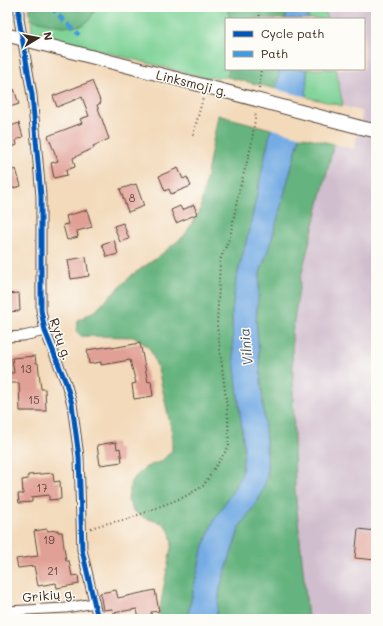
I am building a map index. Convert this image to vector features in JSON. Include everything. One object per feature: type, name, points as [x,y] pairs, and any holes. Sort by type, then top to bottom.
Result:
[{"type":"main road","name":"Linksmoji g.","points":[[7,35],[376,131]]},
{"type":"street","name":"Rytų g.","points":[[18,7],[32,95],[41,196],[41,310],[45,331],[66,383],[72,404],[79,457],[82,550],[98,619]]},
{"type":"street","points":[[7,337],[24,336],[45,331]]},
{"type":"street","name":"Grikių g.","points":[[7,612],[66,608],[94,603]]},
{"type":"path","points":[[258,7],[260,18]]},
{"type":"path","points":[[258,92],[261,70]]},
{"type":"path","points":[[193,135],[207,86]]},
{"type":"path","points":[[82,530],[128,519],[184,497],[203,486],[229,446],[228,416],[217,325],[220,260],[230,237],[239,191],[251,147],[256,108]]},
{"type":"shaded area","points":[[325,7],[376,7],[376,619],[308,619],[295,490],[292,334],[301,276],[334,144],[354,149],[363,112],[343,106],[336,70],[365,70],[365,18],[327,18]]},
{"type":"green space","points":[[30,7],[96,7],[92,16],[83,24],[77,26],[61,26],[31,19],[29,13]]},
{"type":"green space","points":[[96,7],[227,7],[230,18],[225,18],[225,70],[230,70],[227,77],[205,78],[32,33],[31,19],[73,27],[88,21]]},
{"type":"green space","points":[[227,7],[286,7],[286,18],[230,18]]},
{"type":"green space","points":[[307,7],[325,7],[327,18],[308,18]]},
{"type":"green space","points":[[230,70],[280,70],[276,89],[227,77]]},
{"type":"green space","points":[[307,70],[336,70],[343,106],[306,97]]},
{"type":"green space","points":[[218,115],[271,129],[250,227],[236,280],[232,313],[233,350],[244,448],[242,473],[202,551],[187,619],[158,619],[172,542],[169,530],[162,523],[145,518],[134,512],[128,500],[131,481],[146,467],[162,461],[172,450],[172,433],[158,369],[150,349],[135,337],[81,336],[76,330],[78,320],[96,310],[132,275],[158,257],[184,236],[200,211]]},
{"type":"green space","points":[[300,136],[334,144],[301,276],[292,334],[295,490],[308,619],[216,619],[220,588],[240,526],[259,499],[267,478],[267,455],[256,320],[260,273],[273,235]]},
{"type":"water","points":[[286,7],[307,7],[308,18],[286,18]]},
{"type":"water","name":"Vilnia","points":[[280,70],[307,70],[306,97],[300,136],[273,235],[260,273],[256,320],[267,455],[267,478],[259,499],[240,526],[220,588],[216,619],[187,619],[202,551],[213,522],[242,473],[244,448],[233,350],[232,313],[236,280],[250,227],[271,129]]},
{"type":"pier","points":[[274,89],[308,97],[302,137],[269,128]]},
{"type":"building","points":[[92,81],[101,103],[97,105],[109,139],[93,146],[94,148],[73,158],[75,167],[66,170],[67,175],[54,178],[51,163],[58,161],[48,136],[82,123],[80,119],[89,116],[82,97],[57,107],[53,96]]},
{"type":"building","points":[[14,89],[19,104],[7,108],[7,91]]},
{"type":"building","points":[[9,118],[11,126],[19,123],[23,137],[16,140],[17,145],[7,149],[7,119]]},
{"type":"building","points":[[178,168],[183,179],[187,177],[191,186],[171,194],[169,189],[165,191],[159,176]]},
{"type":"building","points":[[16,169],[21,186],[7,190],[7,172]]},
{"type":"building","points":[[136,184],[144,206],[128,212],[120,189]]},
{"type":"building","points":[[194,205],[197,214],[176,223],[171,210],[180,206],[182,210]]},
{"type":"building","points":[[87,210],[92,227],[77,231],[78,237],[67,240],[63,225],[68,224],[66,216]]},
{"type":"building","points":[[123,223],[129,239],[120,242],[114,226]]},
{"type":"building","points":[[114,240],[118,254],[107,257],[102,244]]},
{"type":"building","points":[[86,257],[89,276],[71,279],[68,260]]},
{"type":"building","points":[[19,293],[20,311],[7,312],[7,294]]},
{"type":"building","points":[[140,343],[148,382],[151,381],[153,396],[134,399],[132,384],[136,383],[130,360],[101,365],[101,362],[89,364],[87,350],[111,346],[112,348]]},
{"type":"building","points":[[35,356],[36,363],[38,363],[41,389],[45,389],[46,411],[20,411],[19,383],[7,383],[7,373],[14,373],[12,358]]},
{"type":"building","points":[[116,442],[117,449],[120,448],[122,462],[100,465],[97,445]]},
{"type":"building","points":[[53,473],[54,482],[60,481],[61,499],[49,500],[49,495],[32,497],[32,502],[19,503],[18,494],[23,494],[22,480],[28,479],[28,475]]},
{"type":"building","points":[[47,529],[48,531],[58,530],[58,532],[62,532],[66,561],[69,561],[72,576],[78,575],[79,584],[57,588],[56,583],[38,586],[34,566],[18,568],[16,559],[38,556],[34,531]]},
{"type":"building","points":[[358,529],[376,531],[376,560],[355,558]]},
{"type":"building","points":[[116,590],[118,598],[155,590],[159,611],[151,612],[152,619],[139,619],[137,609],[113,613],[112,609],[103,610],[100,593]]},
{"type":"marked path","points":[[50,7],[79,35]]},
{"type":"cycle path","points":[[19,7],[19,19],[32,95],[41,196],[41,310],[45,331],[66,383],[72,404],[79,457],[82,550],[98,619]]}]
